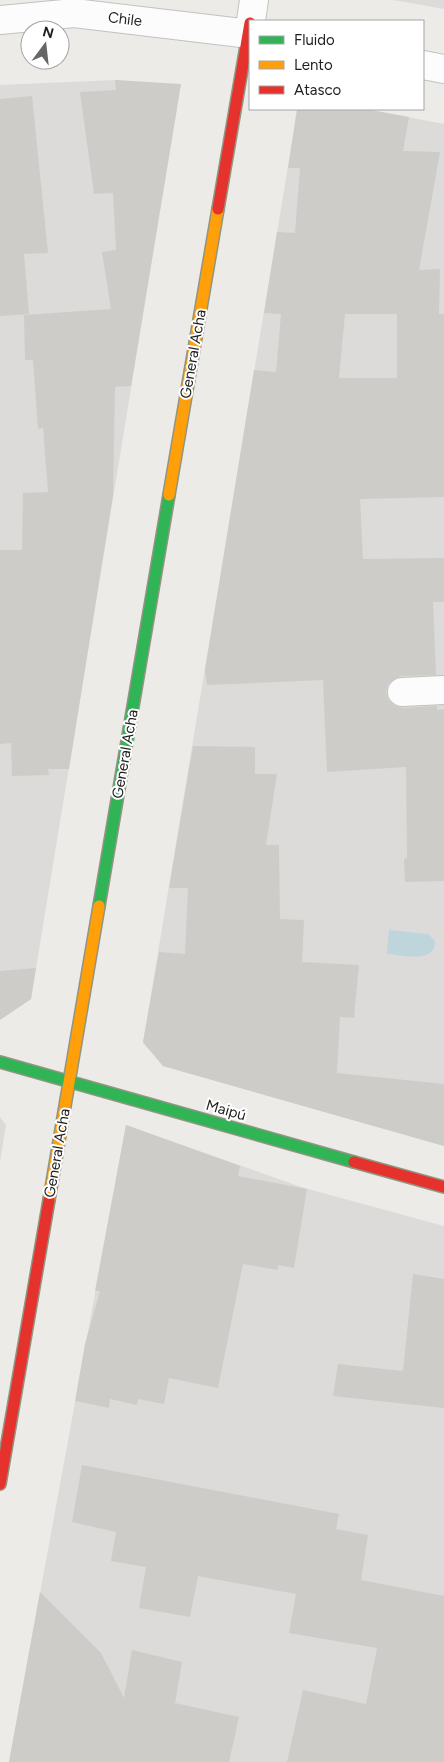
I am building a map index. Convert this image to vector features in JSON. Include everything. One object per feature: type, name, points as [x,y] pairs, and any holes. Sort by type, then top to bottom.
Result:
[{"type":"street","name":"General Acha","points":[[251,20],[254,0]]},
{"type":"street","name":"Chile","points":[[0,20],[74,13],[249,28]]},
{"type":"street","name":"General Acha","points":[[0,1484],[249,34]]},
{"type":"street","points":[[424,65],[444,69]]},
{"type":"street","points":[[402,692],[444,690]]},
{"type":"street","name":"Maipú","points":[[0,1062],[444,1187]]},
{"type":"shaded area","points":[[393,0],[444,0],[444,9],[405,2]]},
{"type":"shaded area","points":[[115,80],[156,83],[177,108],[31,999],[0,1019],[0,85]]},
{"type":"shaded area","points":[[300,110],[370,110],[444,124],[444,1146],[163,1066],[143,1043],[297,112]]},
{"type":"shaded area","points":[[0,1117],[6,1125],[0,1162]]},
{"type":"shaded area","points":[[126,1125],[301,1187],[444,1226],[444,1762],[9,1762]]},
{"type":"water","points":[[389,930],[428,934],[435,941],[434,948],[430,953],[417,956],[387,954]]},
{"type":"building","points":[[115,80],[181,84],[131,386],[115,387],[113,495],[69,769],[48,769],[49,775],[12,776],[11,743],[0,744],[0,550],[22,550],[23,493],[48,492],[43,428],[38,429],[33,360],[25,360],[24,315],[111,309],[102,252],[116,250],[113,193],[94,194],[80,92],[116,90]]},
{"type":"building","points":[[32,96],[48,253],[24,254],[29,314],[0,316],[0,99]]},
{"type":"building","points":[[297,110],[370,110],[409,117],[403,151],[440,152],[419,270],[440,269],[439,314],[444,314],[444,497],[360,499],[363,559],[444,558],[444,602],[433,602],[436,675],[401,676],[388,684],[386,692],[389,701],[395,706],[403,708],[437,706],[437,710],[444,709],[444,881],[405,882],[404,859],[407,858],[406,767],[327,772],[323,680],[207,685],[205,670],[254,370],[276,372],[281,314],[264,313],[277,232],[295,233],[300,168],[288,168]],"holes":[[[345,314],[397,314],[397,378],[339,378]]]},
{"type":"building","points":[[193,746],[255,747],[255,774],[277,774],[266,845],[279,845],[280,919],[304,920],[302,962],[359,965],[354,1018],[340,1017],[337,1073],[444,1084],[444,1146],[163,1066],[143,1042],[159,952],[185,954],[188,888],[169,888]]},
{"type":"building","points":[[36,968],[31,999],[0,1020],[0,971]]},
{"type":"building","points":[[126,1125],[240,1166],[238,1176],[307,1189],[294,1268],[278,1265],[278,1270],[243,1264],[218,1388],[169,1378],[164,1404],[138,1399],[137,1405],[110,1399],[109,1408],[75,1401],[85,1344],[100,1291],[95,1291]]},
{"type":"building","points":[[413,1274],[444,1279],[444,1408],[333,1396],[338,1364],[403,1371]]},
{"type":"building","points":[[82,1465],[339,1514],[336,1529],[368,1535],[361,1580],[444,1596],[444,1762],[287,1762],[303,1690],[366,1704],[377,1648],[289,1633],[296,1594],[198,1576],[190,1617],[139,1608],[146,1567],[111,1561],[116,1532],[72,1522]]},
{"type":"building","points":[[40,1592],[101,1653],[124,1698],[132,1650],[182,1662],[175,1703],[239,1717],[229,1762],[9,1762]]},
{"type":"traffic: fast","points":[[99,906],[169,495]]},
{"type":"traffic: fast","points":[[0,1062],[354,1162]]},
{"type":"traffic: slow","points":[[169,495],[218,209]]},
{"type":"traffic: slow","points":[[49,1200],[99,906]]},
{"type":"traffic: jam","points":[[218,209],[249,29]]},
{"type":"traffic: jam","points":[[354,1162],[444,1187]]},
{"type":"traffic: jam","points":[[0,1484],[49,1200]]}]
